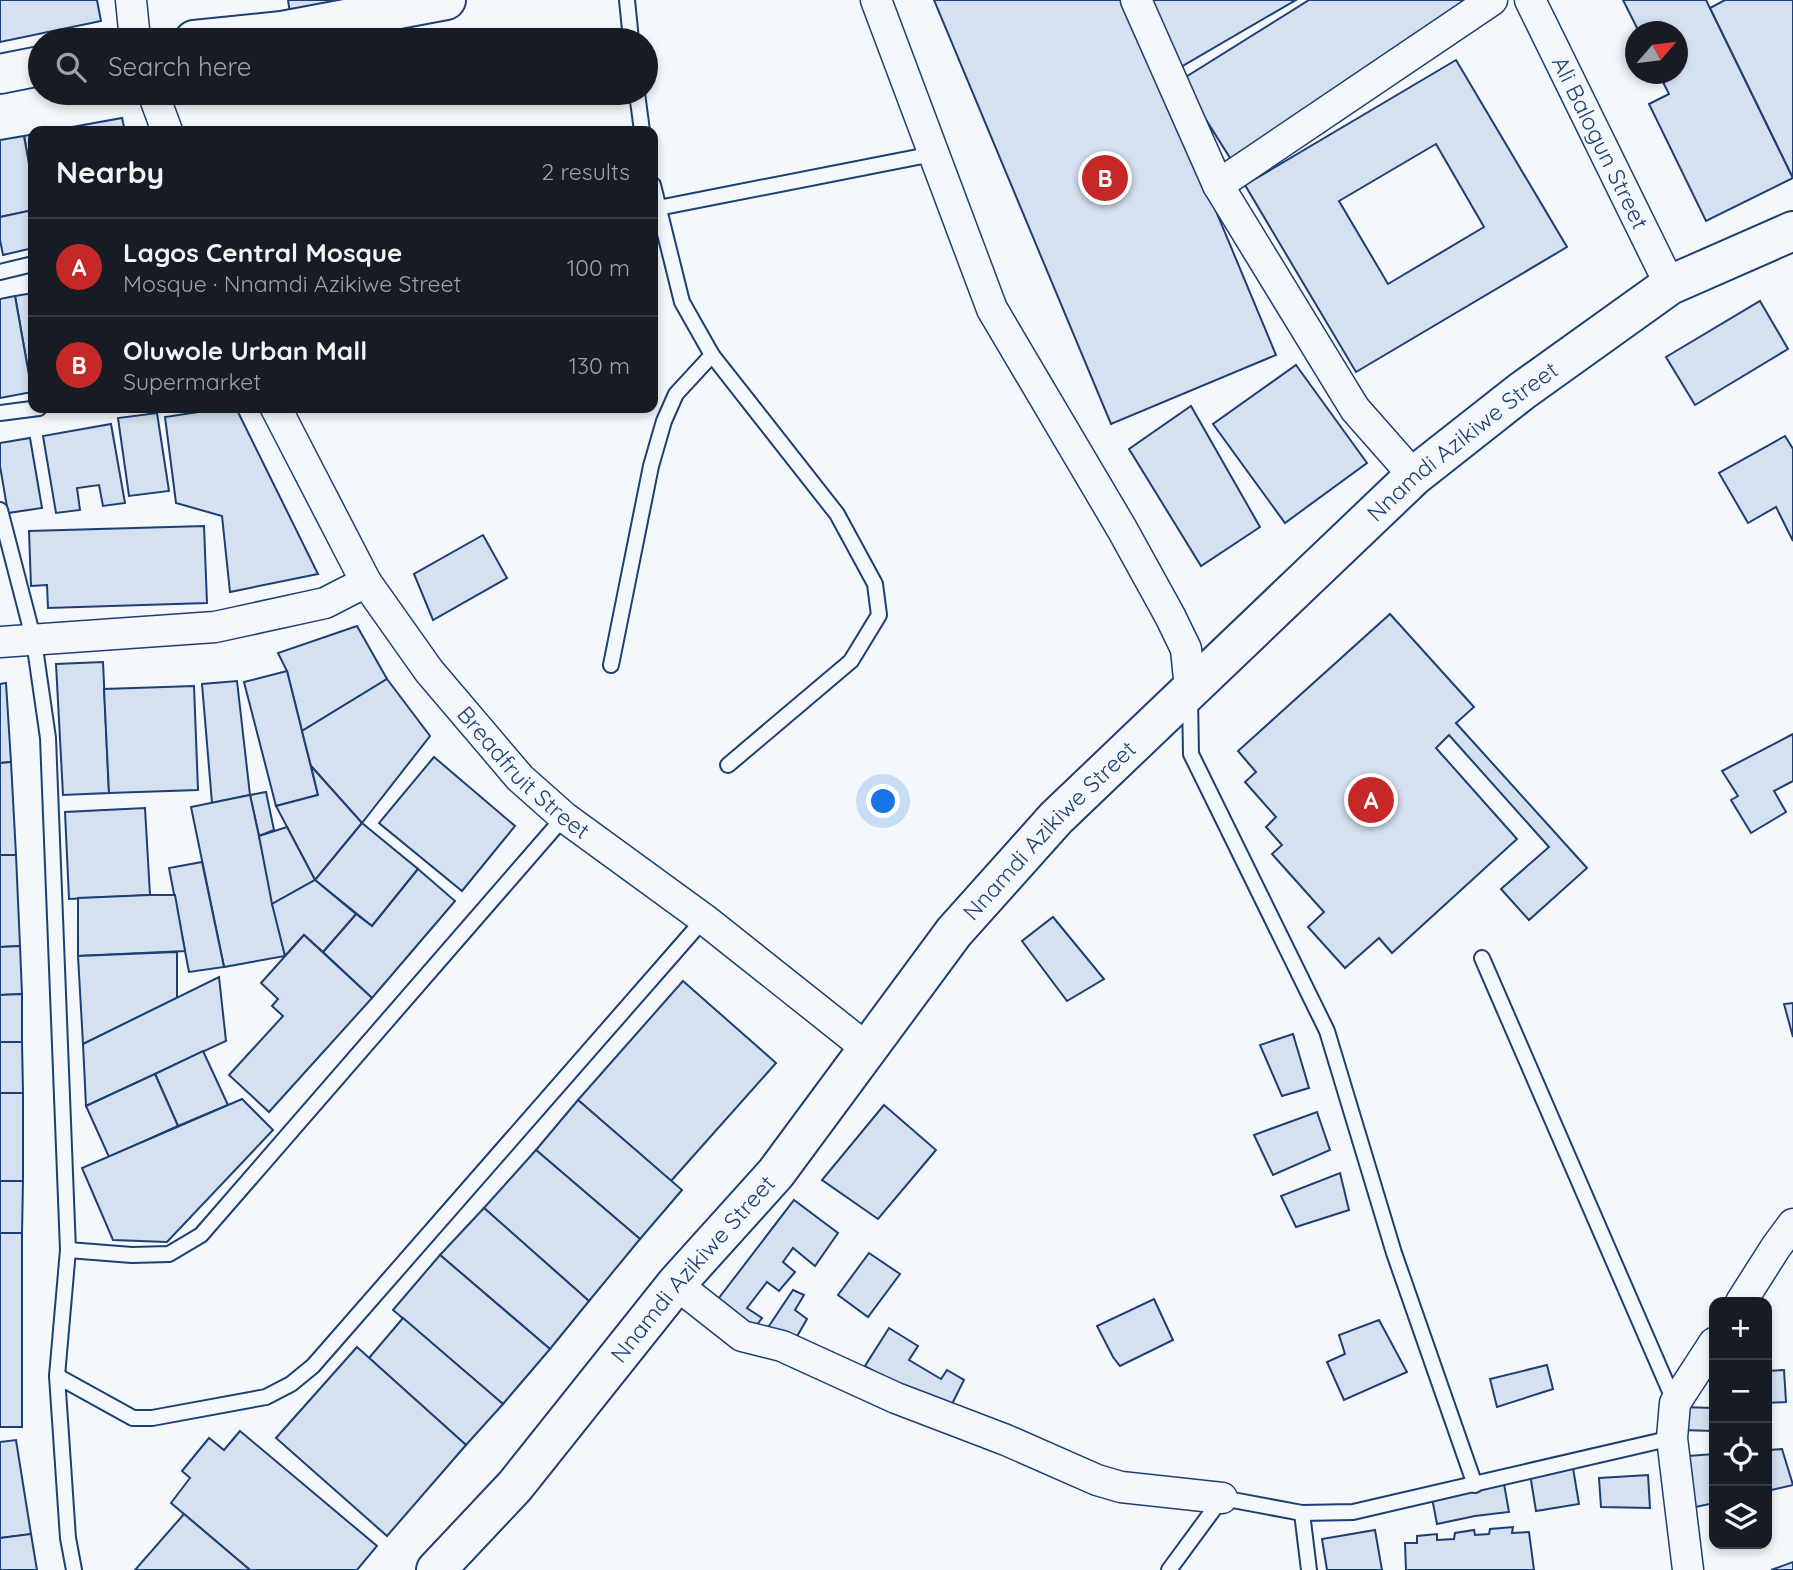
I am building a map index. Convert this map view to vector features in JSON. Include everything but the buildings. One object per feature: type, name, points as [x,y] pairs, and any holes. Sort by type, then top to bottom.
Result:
[{"type":"main road","points":[[298,28],[446,0]]},
{"type":"main road","points":[[0,74],[28,68]]},
{"type":"main road","name":"Nnamdi Azikiwe Street","points":[[436,1570],[515,1486],[676,1284],[776,1173],[954,932],[1047,828],[1414,476],[1522,391],[1670,285],[1793,231]]},
{"type":"street","points":[[131,0],[134,28]]},
{"type":"street","points":[[876,0],[992,309],[1122,529],[1170,616],[1186,649],[1190,689]]},
{"type":"street","points":[[1136,0],[1218,185],[1355,409],[1414,476]]},
{"type":"street","points":[[1218,185],[1492,0]]},
{"type":"street","name":"Ali Balogun Street","points":[[1530,0],[1670,285]]},
{"type":"street","points":[[157,105],[165,126]]},
{"type":"street","name":"Breadfruit Street","points":[[279,413],[366,582],[429,671],[520,778],[564,817],[704,919],[869,1049]]},
{"type":"street","points":[[0,642],[215,627],[325,603],[366,582]]},
{"type":"street","points":[[1744,1297],[1793,1224]]},
{"type":"street","points":[[676,1284],[742,1336],[782,1346],[896,1398],[1006,1440],[1097,1480],[1121,1487],[1222,1498]]},
{"type":"street","points":[[1688,1570],[1672,1438],[1675,1403],[1709,1351]]},
{"type":"lane","points":[[627,0],[630,28]]},
{"type":"lane","points":[[639,105],[641,126]]},
{"type":"lane","points":[[658,208],[933,154]]},
{"type":"lane","points":[[658,216],[681,302],[712,355],[837,514],[875,584],[879,615],[851,661],[728,765]]},
{"type":"lane","points":[[0,272],[28,265]]},
{"type":"lane","points":[[611,665],[651,466],[664,421],[676,394],[712,355]]},
{"type":"lane","points":[[0,413],[28,409]]},
{"type":"lane","points":[[0,510],[34,641],[48,738],[68,1250],[58,1376],[68,1538],[74,1570]]},
{"type":"lane","points":[[1190,689],[1191,754],[1328,1031],[1394,1253],[1475,1485]]},
{"type":"lane","points":[[68,1250],[132,1255],[169,1254],[201,1235],[564,817]]},
{"type":"lane","points":[[58,1376],[133,1418],[152,1418],[266,1397],[291,1384],[313,1366],[704,919]]},
{"type":"lane","points":[[1482,958],[1675,1403]]},
{"type":"lane","points":[[1169,1570],[1222,1498],[1302,1513],[1353,1512],[1672,1438]]},
{"type":"lane","points":[[1302,1513],[1309,1570]]},
{"type":"place","name":"Oluwole Urban Mall","points":[[1105,178]]},
{"type":"place","name":"Lagos Central Mosque","points":[[1371,800]]}]
